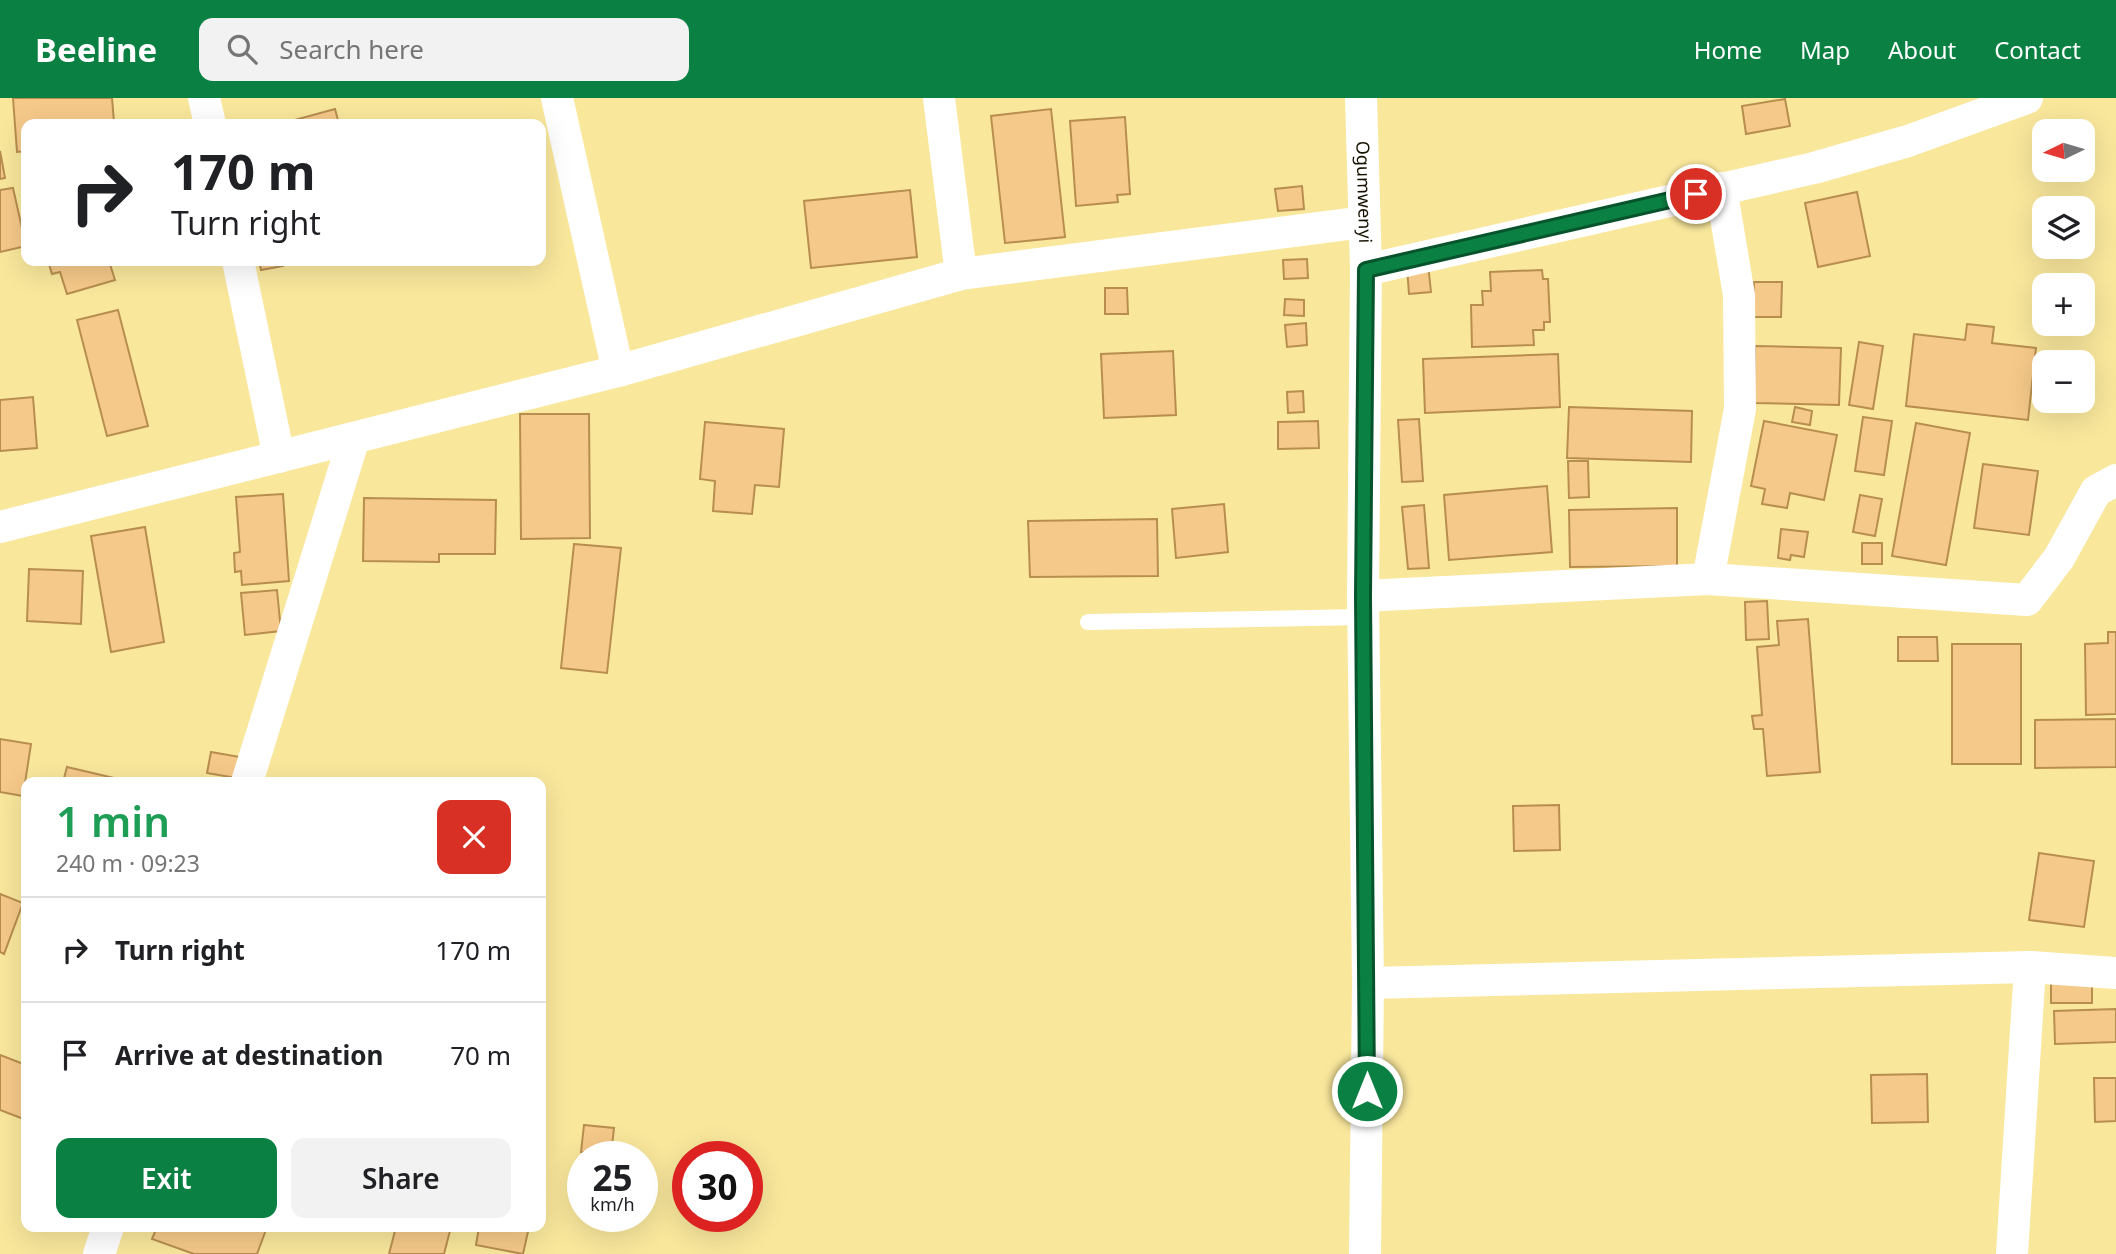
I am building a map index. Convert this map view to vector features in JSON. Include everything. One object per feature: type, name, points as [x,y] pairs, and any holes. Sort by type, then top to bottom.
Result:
[{"type":"street","points":[[204,98],[209,119]]},
{"type":"street","points":[[557,98],[618,371]]},
{"type":"street","points":[[939,98],[961,274]]},
{"type":"street","name":"Ogumwenyi","points":[[1361,98],[1366,270],[1363,607],[1368,983],[1365,1254]]},
{"type":"street","points":[[1366,270],[1814,168],[1896,144],[2027,98]]},
{"type":"street","points":[[1708,579],[1740,409],[1739,295],[1721,188]]},
{"type":"street","points":[[0,527],[618,371],[961,274],[1364,222]]},
{"type":"street","points":[[239,266],[279,457]]},
{"type":"street","points":[[249,777],[354,438]]},
{"type":"street","points":[[1363,607],[1708,579],[2027,600],[2059,558],[2096,491],[2116,480]]},
{"type":"street","points":[[1368,983],[2030,967],[2116,973]]},
{"type":"street","points":[[2012,1254],[2030,967]]},
{"type":"street","points":[[99,1254],[106,1232]]},
{"type":"lane","points":[[1087,622],[1363,607]]},
{"type":"building","points":[[13,98],[112,98],[114,119],[21,119],[21,152],[17,152]]},
{"type":"building","points":[[1785,99],[1790,126],[1746,134],[1742,106]]},
{"type":"building","points":[[335,109],[338,119],[298,119]]},
{"type":"building","points":[[1051,109],[1065,237],[1005,243],[991,116]]},
{"type":"building","points":[[1125,117],[1130,194],[1117,195],[1118,202],[1076,206],[1070,121]]},
{"type":"building","points":[[0,151],[5,178],[0,179]]},
{"type":"building","points":[[1302,186],[1304,209],[1278,211],[1275,189]]},
{"type":"building","points":[[13,188],[21,224],[21,247],[0,252],[0,190]]},
{"type":"building","points":[[910,190],[917,257],[811,268],[804,201]]},
{"type":"building","points":[[1857,192],[1870,256],[1818,267],[1805,203]]},
{"type":"building","points":[[1307,259],[1308,278],[1284,279],[1283,260]]},
{"type":"building","points":[[1428,264],[1431,292],[1409,294],[1407,267]]},
{"type":"building","points":[[50,266],[111,266],[115,280],[67,294],[60,272],[52,274]]},
{"type":"building","points":[[260,266],[283,266],[261,270]]},
{"type":"building","points":[[1542,270],[1543,279],[1548,279],[1550,322],[1544,322],[1544,330],[1533,330],[1534,345],[1472,347],[1471,305],[1483,305],[1482,291],[1491,291],[1490,272]]},
{"type":"building","points":[[1754,282],[1782,282],[1781,317],[1753,317]]},
{"type":"building","points":[[1105,288],[1127,288],[1128,314],[1105,314]]},
{"type":"building","points":[[1285,299],[1304,300],[1304,316],[1284,315]]},
{"type":"building","points":[[118,310],[148,426],[107,436],[77,320]]},
{"type":"building","points":[[1306,323],[1307,345],[1287,347],[1285,325]]},
{"type":"building","points":[[1967,324],[1994,327],[1992,343],[2036,348],[2032,350],[2028,420],[1906,406],[1914,334],[1965,340]]},
{"type":"building","points":[[1859,342],[1883,346],[1873,409],[1849,405]]},
{"type":"building","points":[[1755,346],[1841,348],[1839,405],[1754,403]]},
{"type":"building","points":[[1173,351],[1176,415],[1104,418],[1101,354]]},
{"type":"building","points":[[1558,354],[1560,407],[1425,413],[1423,359]]},
{"type":"building","points":[[1303,391],[1304,412],[1288,413],[1287,392]]},
{"type":"building","points":[[33,397],[37,448],[0,451],[0,400]]},
{"type":"building","points":[[1569,407],[1692,411],[1691,462],[1567,458]]},
{"type":"building","points":[[1795,407],[1812,411],[1810,425],[1792,422]]},
{"type":"building","points":[[520,414],[589,414],[590,538],[521,539]]},
{"type":"building","points":[[1863,417],[1892,421],[1884,475],[1855,471]]},
{"type":"building","points":[[1419,419],[1423,481],[1402,482],[1398,420]]},
{"type":"building","points":[[1318,421],[1319,448],[1278,449],[1278,422]]},
{"type":"building","points":[[1764,421],[1837,435],[1824,500],[1790,493],[1787,508],[1762,504],[1765,489],[1751,486]]},
{"type":"building","points":[[705,422],[784,429],[779,487],[755,485],[752,514],[713,511],[715,481],[700,479]]},
{"type":"building","points":[[1916,423],[1970,433],[1946,565],[1892,556]]},
{"type":"building","points":[[1568,461],[1588,461],[1589,497],[1569,498]]},
{"type":"building","points":[[1983,464],[2038,471],[2029,535],[1974,528]]},
{"type":"building","points":[[1547,486],[1552,552],[1449,560],[1444,495]]},
{"type":"building","points":[[283,494],[289,581],[242,585],[241,571],[235,572],[234,553],[240,552],[236,497]]},
{"type":"building","points":[[1860,495],[1882,499],[1875,536],[1853,532]]},
{"type":"building","points":[[364,498],[496,500],[495,554],[439,554],[439,562],[363,561]]},
{"type":"building","points":[[1224,504],[1228,552],[1176,558],[1172,509]]},
{"type":"building","points":[[1424,505],[1429,568],[1408,569],[1402,507]]},
{"type":"building","points":[[1677,508],[1677,566],[1570,567],[1569,510]]},
{"type":"building","points":[[1157,519],[1158,576],[1030,577],[1028,521]]},
{"type":"building","points":[[145,527],[164,642],[111,652],[91,536]]},
{"type":"building","points":[[1781,529],[1808,532],[1804,557],[1791,555],[1790,560],[1778,558]]},
{"type":"building","points":[[1862,543],[1882,543],[1882,564],[1862,564]]},
{"type":"building","points":[[574,544],[621,548],[607,673],[561,668]]},
{"type":"building","points":[[29,569],[83,571],[81,624],[27,621]]},
{"type":"building","points":[[277,590],[281,631],[245,635],[241,593]]},
{"type":"building","points":[[1767,601],[1769,639],[1746,640],[1745,602]]},
{"type":"building","points":[[1808,619],[1820,772],[1767,776],[1763,729],[1754,729],[1752,716],[1762,715],[1757,647],[1779,645],[1777,621]]},
{"type":"building","points":[[2108,632],[2116,632],[2116,714],[2086,715],[2085,644],[2108,643]]},
{"type":"building","points":[[1898,637],[1937,637],[1938,661],[1898,661]]},
{"type":"building","points":[[1952,644],[2021,644],[2021,764],[1952,764]]},
{"type":"building","points":[[2116,719],[2116,767],[2035,768],[2035,720]]},
{"type":"building","points":[[0,739],[31,744],[26,777],[21,777],[21,796],[0,792]]},
{"type":"building","points":[[211,752],[240,757],[236,777],[207,773]]},
{"type":"building","points":[[67,767],[110,777],[64,777]]},
{"type":"building","points":[[1559,805],[1560,850],[1514,851],[1513,806]]},
{"type":"building","points":[[2039,853],[2094,861],[2084,927],[2029,920]]},
{"type":"building","points":[[0,894],[21,902],[21,908],[4,954],[0,952]]},
{"type":"building","points":[[2051,981],[2092,981],[2092,1003],[2051,1003]]},
{"type":"building","points":[[2116,1009],[2116,1042],[2055,1044],[2054,1011]]},
{"type":"building","points":[[0,1055],[21,1063],[21,1118],[0,1110]]},
{"type":"building","points":[[1927,1074],[1928,1122],[1872,1123],[1871,1075]]},
{"type":"building","points":[[2094,1078],[2116,1078],[2116,1121],[2095,1122]]},
{"type":"building","points":[[584,1125],[614,1128],[613,1141],[582,1141]]},
{"type":"building","points":[[155,1232],[265,1232],[257,1254],[194,1254],[152,1239]]},
{"type":"building","points":[[395,1232],[450,1232],[444,1254],[389,1254]]},
{"type":"building","points":[[478,1232],[528,1232],[523,1254],[476,1245]]},
{"type":"route","points":[[1367,1091],[1363,596],[1366,270],[1696,194]]}]
